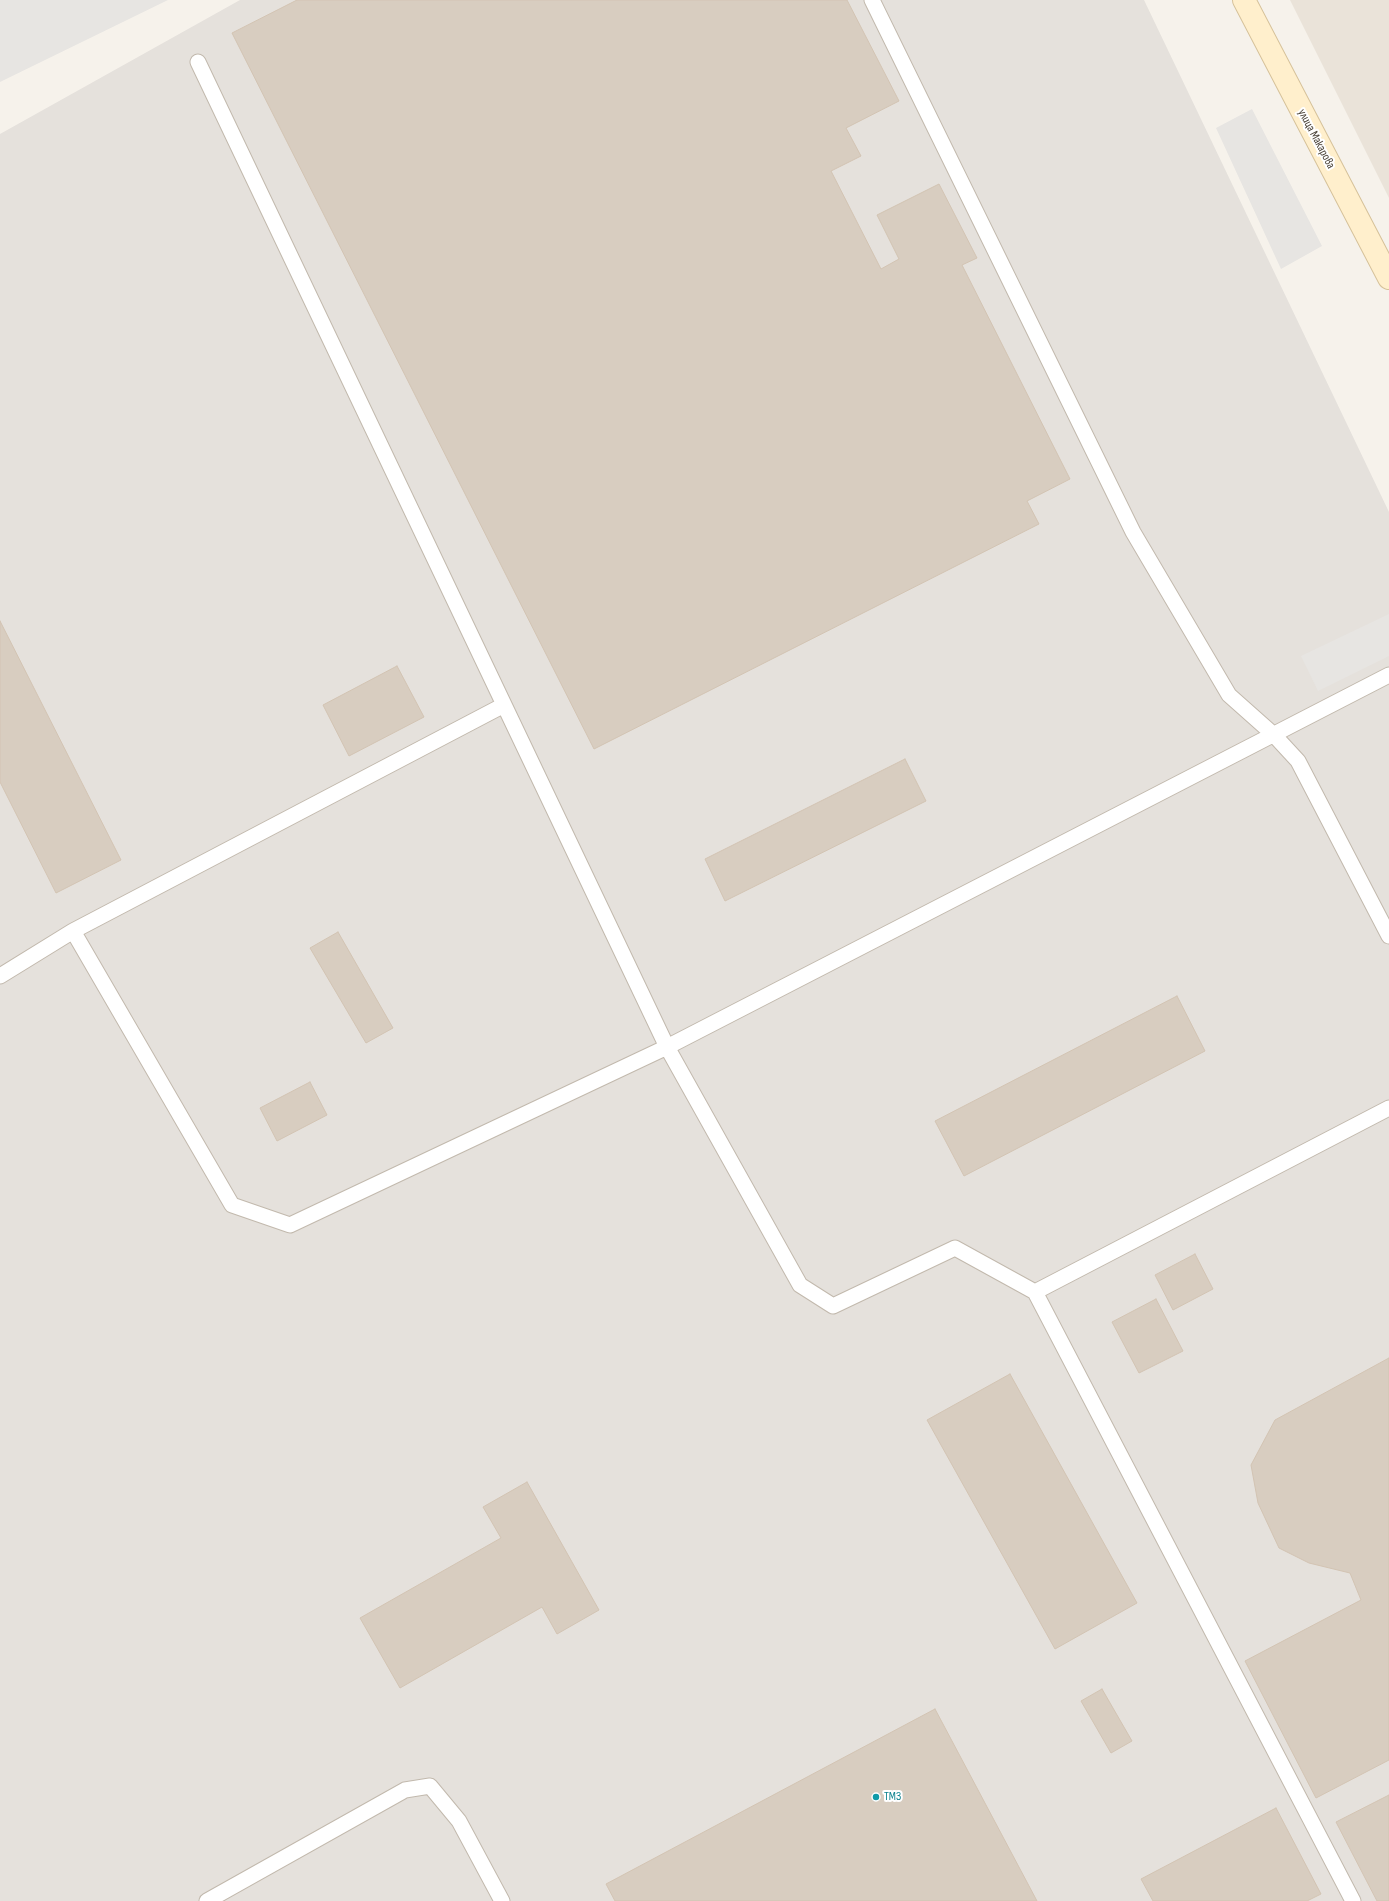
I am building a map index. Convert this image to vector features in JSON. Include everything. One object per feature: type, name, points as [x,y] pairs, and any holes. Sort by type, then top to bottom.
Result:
[{"type":"street","name":"улица Макарова","points":[[1244,0],[1389,278]]},
{"type":"lane","points":[[872,0],[1133,532],[1228,695],[1274,734],[1298,761],[1389,936]]},
{"type":"lane","points":[[198,62],[667,1047],[800,1285],[833,1306],[955,1248],[1035,1292],[1353,1901]]},
{"type":"lane","points":[[73,931],[232,1205],[290,1225],[667,1047],[1389,676]]},
{"type":"lane","points":[[0,976],[73,931],[504,705]]},
{"type":"lane","points":[[1035,1292],[1389,1108]]},
{"type":"lane","points":[[207,1901],[405,1790],[430,1786],[459,1821],[502,1901]]},
{"type":"shaded area","points":[[0,0],[168,0],[0,82]]},
{"type":"shaded area","points":[[240,0],[1144,0],[1389,512],[1389,1901],[0,1901],[0,134]]},
{"type":"shaded area","points":[[1290,0],[1389,0],[1389,198]]},
{"type":"shaded area","points":[[1252,109],[1322,246],[1281,269],[1216,128]]},
{"type":"shaded area","points":[[1389,614],[1389,656],[1318,691],[1301,656]]},
{"type":"building","points":[[297,0],[847,0],[899,101],[846,128],[861,156],[831,171],[881,269],[899,259],[877,215],[939,184],[977,258],[962,265],[1070,479],[1027,501],[1039,524],[594,749],[232,33]]},
{"type":"building","points":[[0,621],[121,860],[56,893],[0,782]]},
{"type":"building","points":[[397,666],[424,717],[349,756],[323,705]]},
{"type":"building","points":[[905,759],[926,801],[725,901],[705,859]]},
{"type":"building","points":[[338,932],[393,1028],[366,1043],[310,948]]},
{"type":"building","points":[[1177,996],[1205,1051],[964,1176],[935,1121]]},
{"type":"building","points":[[310,1082],[327,1115],[277,1141],[260,1108]]},
{"type":"building","points":[[1195,1254],[1213,1289],[1173,1310],[1155,1275]]},
{"type":"building","points":[[1156,1299],[1183,1351],[1139,1373],[1112,1322]]},
{"type":"building","points":[[1389,1358],[1389,1760],[1316,1798],[1245,1661],[1361,1600],[1350,1573],[1309,1563],[1279,1548],[1258,1503],[1251,1465],[1275,1420]]},
{"type":"building","points":[[1010,1374],[1137,1603],[1055,1649],[927,1420]]},
{"type":"building","points":[[527,1482],[599,1610],[557,1634],[542,1607],[400,1688],[360,1618],[501,1538],[483,1507]]},
{"type":"building","points":[[1102,1689],[1132,1741],[1111,1753],[1081,1701]]},
{"type":"building","name":"ТМЗ","points":[[935,1709],[1037,1901],[615,1901],[606,1884]]},
{"type":"building","points":[[1389,1795],[1389,1901],[1377,1901],[1336,1822]]},
{"type":"building","points":[[1276,1808],[1321,1894],[1307,1901],[1153,1901],[1141,1879]]},
{"type":"place","name":"ТМЗ","points":[[876,1797]]}]
